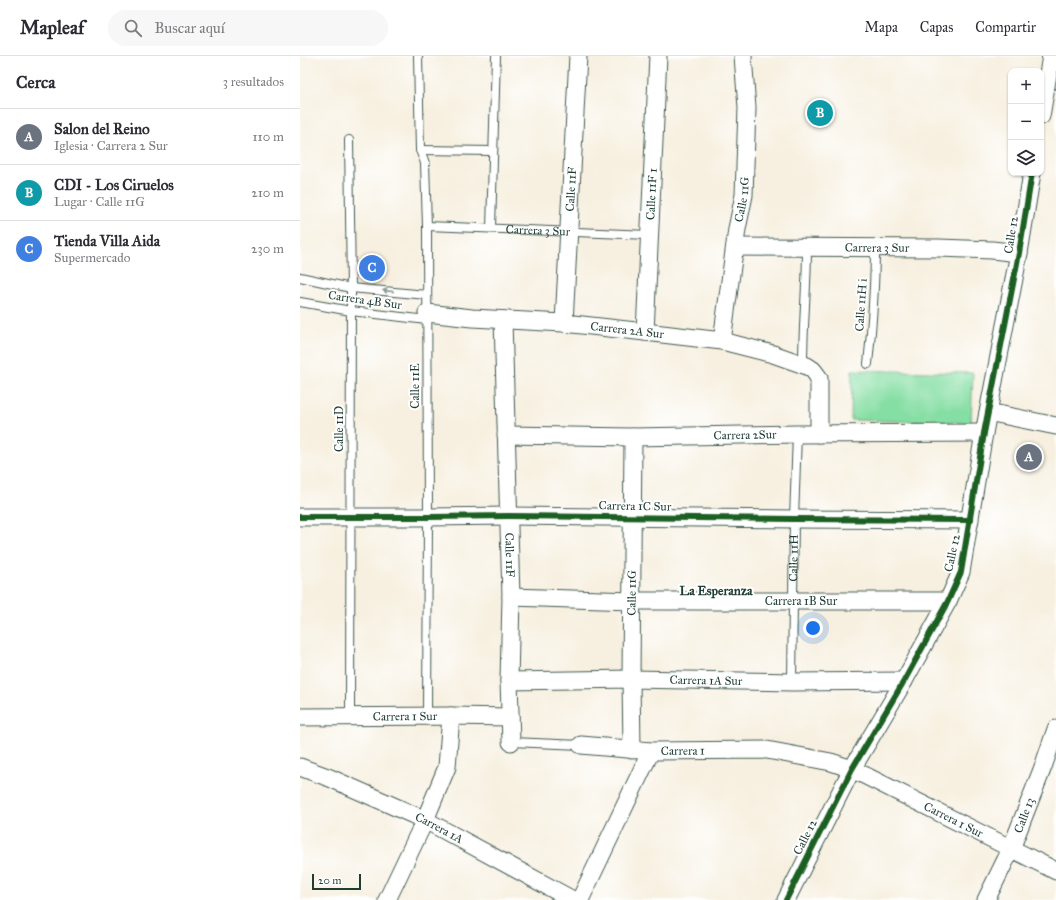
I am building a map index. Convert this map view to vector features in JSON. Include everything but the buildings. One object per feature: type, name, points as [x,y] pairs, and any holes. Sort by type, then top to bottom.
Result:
[{"type":"street","name":"Calle 11F","points":[[564,323],[578,56]]},
{"type":"street","name":"Calle 11F 1","points":[[645,332],[658,56]]},
{"type":"street","name":"Calle 11G","points":[[722,341],[737,229],[744,195],[747,108],[743,56]]},
{"type":"street","points":[[1043,104],[1051,56],[1056,57]]},
{"type":"street","name":"Calle 12","points":[[786,900],[852,769],[904,681],[948,601],[961,572],[984,433],[1019,253],[1032,176]]},
{"type":"street","name":"Carrera 3 Sur","points":[[735,247],[939,248],[992,250],[1019,253]]},
{"type":"street","name":"Carrera 2A Sur","points":[[427,316],[564,323],[722,341],[773,354],[807,366],[813,370],[819,378],[819,434]]},
{"type":"street","name":"Calle 11F","points":[[503,320],[511,596],[509,681],[511,742]]},
{"type":"street","points":[[988,412],[1056,426]]},
{"type":"street","name":"Carrera 2Sur","points":[[506,435],[633,437],[984,433]]},
{"type":"street","name":"Calle 11G","points":[[632,750],[631,679],[633,437]]},
{"type":"street","name":"Carrera 1C Sur","points":[[300,518],[509,516],[970,520]]},
{"type":"street","name":"Carrera 1B Sur","points":[[511,596],[632,600],[794,602],[948,601]]},
{"type":"street","name":"Carrera 1A Sur","points":[[509,681],[631,679],[792,682],[904,681]]},
{"type":"street","points":[[387,900],[426,820],[447,767],[451,716]]},
{"type":"street","name":"Carrera 1 Sur","points":[[300,717],[510,717]]},
{"type":"street","name":"Calle 13","points":[[986,900],[1011,849],[1056,729]]},
{"type":"street","name":"Carrera 1","points":[[581,745],[652,751],[767,750],[831,762],[852,769]]},
{"type":"street","points":[[580,900],[652,751]]},
{"type":"street","name":"Carrera 1A","points":[[300,767],[330,778],[426,820],[573,900]]},
{"type":"street","name":"Carrera 1 Sur","points":[[852,769],[1056,871]]},
{"type":"lane","name":"Calle 11E","points":[[418,56],[420,150],[425,162],[427,226],[427,717]]},
{"type":"lane","points":[[491,228],[496,56]]},
{"type":"lane","name":"Calle 11D","points":[[349,140],[351,288],[350,718]]},
{"type":"lane","points":[[420,150],[493,152]]},
{"type":"lane","name":"Carrera 3 Sur","points":[[427,226],[649,235]]},
{"type":"lane","points":[[803,364],[807,247]]},
{"type":"lane","name":"Calle 11H i","points":[[868,364],[875,281],[875,247]]},
{"type":"lane","name":"Carrera 4B Sur","points":[[300,277],[351,288],[427,295]]},
{"type":"lane","name":"Carrera 4B Sur","points":[[300,302],[351,311],[427,316]]},
{"type":"lane","name":"Calle 11H","points":[[792,682],[794,519],[797,434]]},
{"type":"lane","name":"Carrera 1","points":[[511,742],[581,745]]},
{"type":"green space","points":[[852,370],[973,373],[971,423],[851,420]]},
{"type":"cycle path","points":[[786,900],[852,769],[904,681],[948,601],[961,572],[984,433],[1019,253],[1032,176]]},
{"type":"cycle path","points":[[300,517],[509,516],[970,520]]},
{"type":"place","name":"CDI - Los Ciruelos","points":[[820,113]]},
{"type":"place","name":"Tienda Villa Aida","points":[[372,268]]},
{"type":"place","name":"Salon del Reino","points":[[1029,457]]},
{"type":"district","name":"La Esperanza","points":[[716,590]]}]
